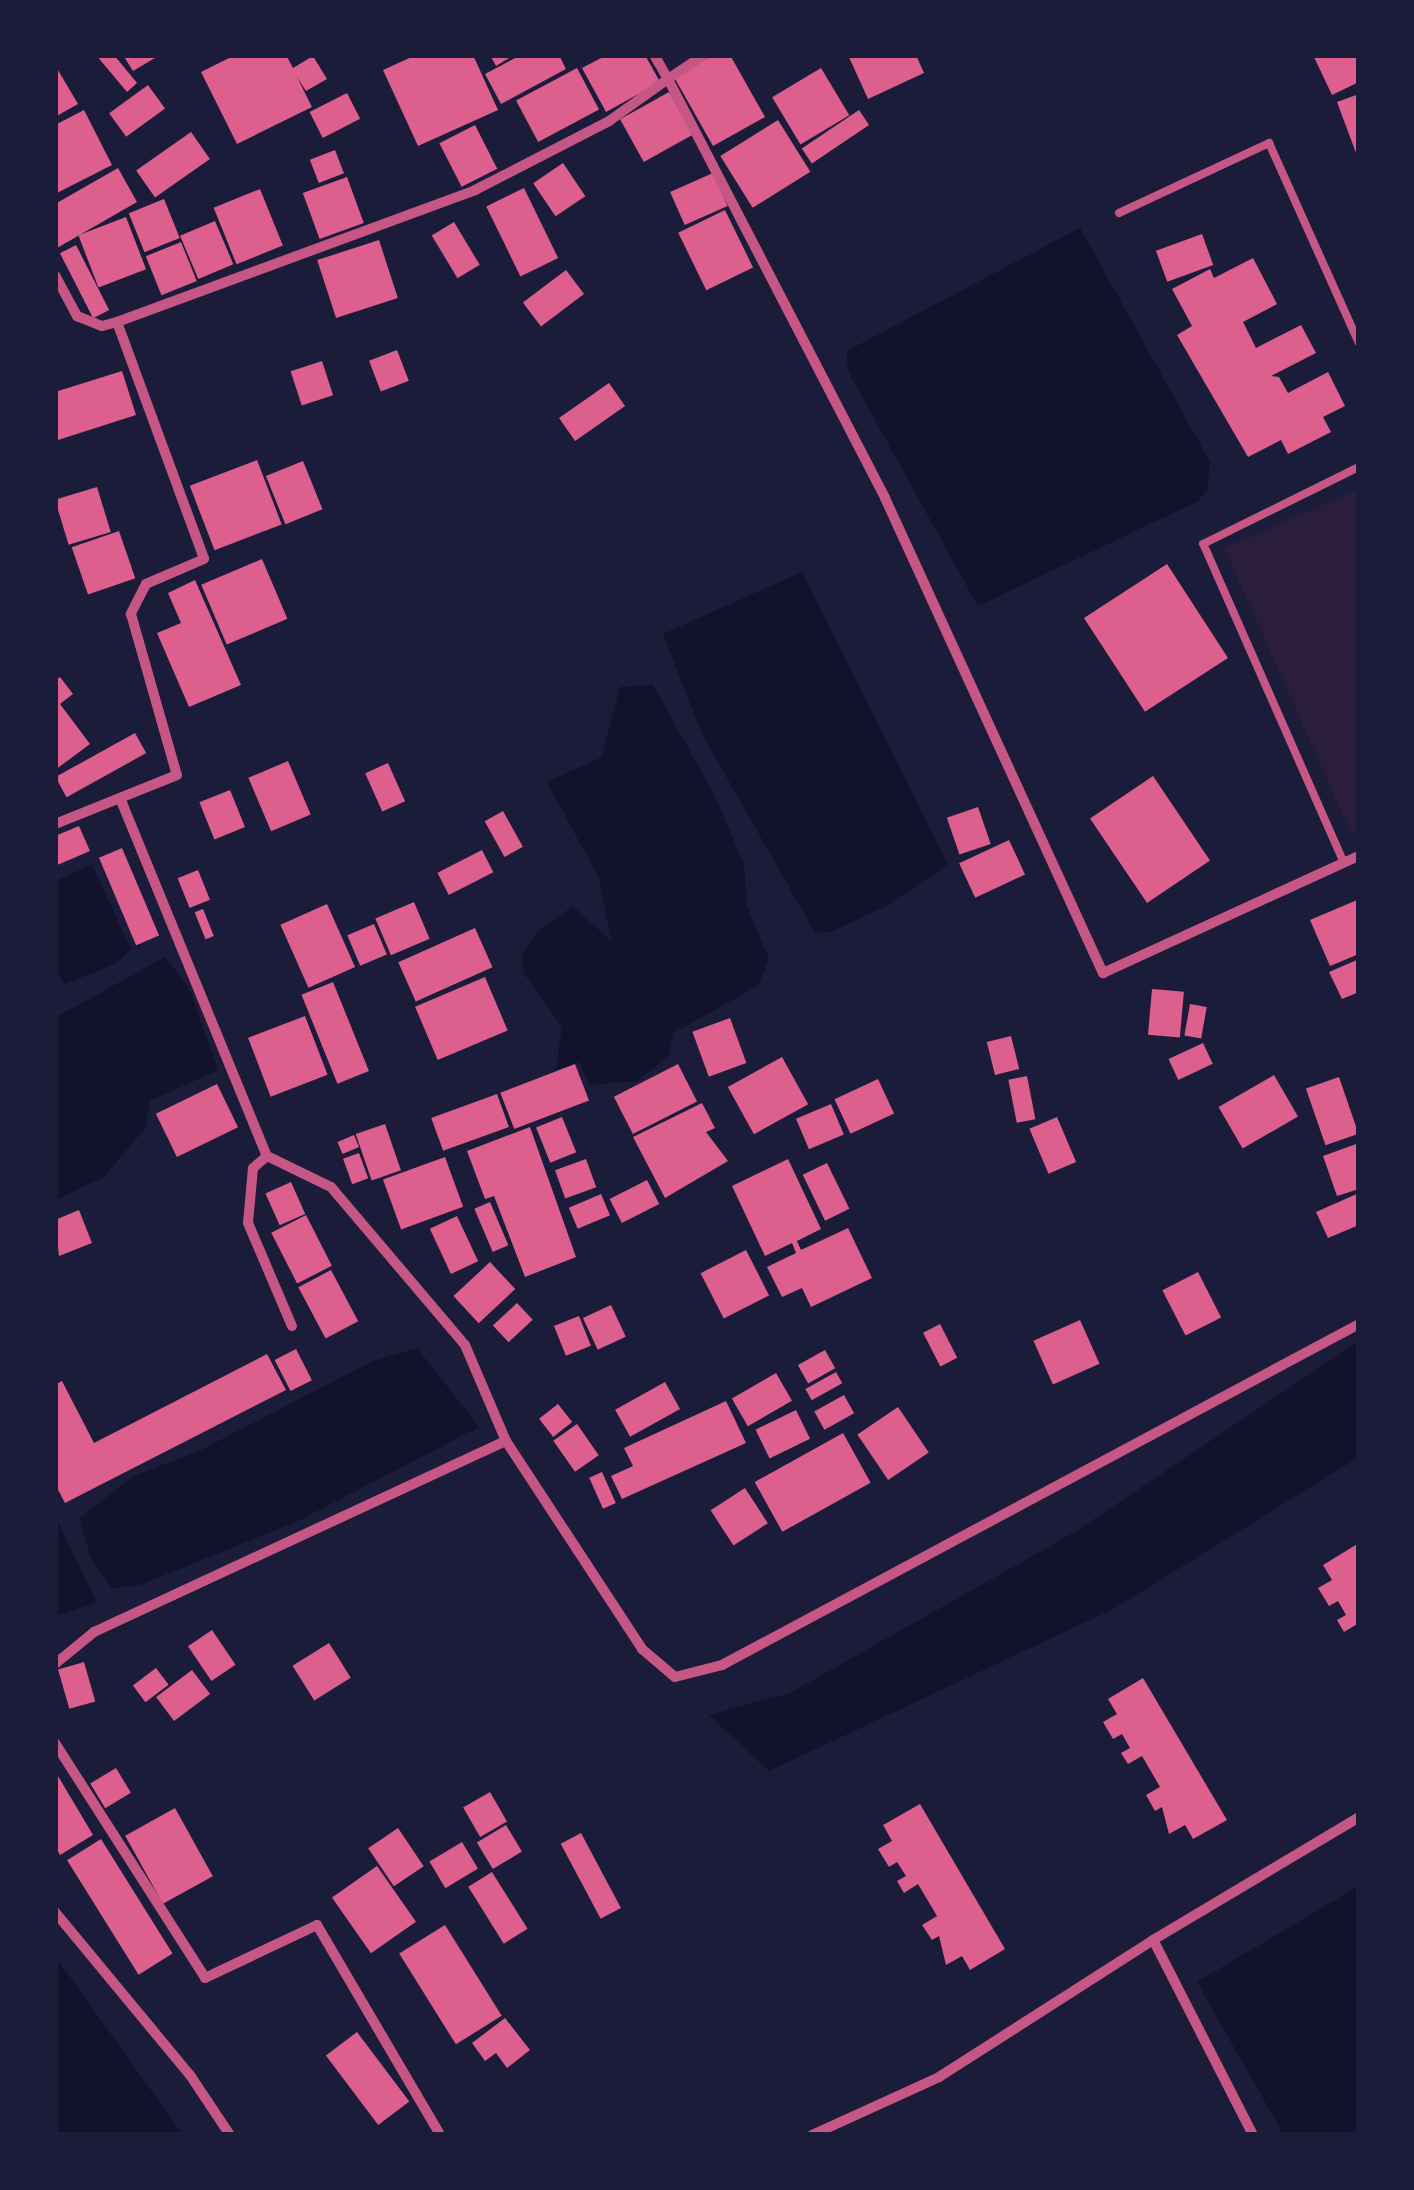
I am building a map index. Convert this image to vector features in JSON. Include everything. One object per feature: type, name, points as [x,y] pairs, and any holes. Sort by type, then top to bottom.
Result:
[{"type":"street","points":[[654,55],[885,498],[1103,973],[1359,856]]},
{"type":"street","points":[[55,275],[77,316],[102,326],[117,322],[475,190],[609,121],[704,55]]},
{"type":"street","points":[[55,824],[177,775],[131,614],[134,598],[146,584],[204,560],[117,322]]},
{"type":"street","points":[[120,798],[267,1156],[331,1187],[466,1345],[506,1441],[642,1649],[676,1677],[722,1666],[1359,1324]]},
{"type":"street","points":[[267,1156],[253,1168],[248,1222],[292,1326]]},
{"type":"street","points":[[55,1664],[94,1632],[506,1441]]},
{"type":"street","points":[[55,1743],[204,1978],[317,1925],[440,2135]]},
{"type":"street","points":[[812,2135],[939,2078],[1153,1940],[1359,1817]]},
{"type":"street","points":[[55,1912],[190,2074],[230,2135]]},
{"type":"street","points":[[1153,1940],[1254,2135]]},
{"type":"lane","points":[[1120,213],[1268,143],[1359,343]]},
{"type":"lane","points":[[1344,863],[1203,544],[1359,467]]},
{"type":"shaded area","points":[[1080,228],[1210,462],[1207,490],[1198,501],[978,606],[848,371],[847,351]]},
{"type":"shaded area","points":[[1359,489],[1359,831],[1351,834],[1224,548]]},
{"type":"shaded area","points":[[802,572],[948,865],[886,906],[833,931],[815,933],[701,732],[663,634]]},
{"type":"shaded area","points":[[653,685],[714,794],[744,864],[747,906],[769,959],[758,986],[673,1033],[669,1056],[637,1081],[590,1085],[579,1062],[556,1070],[562,1027],[525,975],[521,956],[537,932],[573,906],[611,941],[599,878],[547,782],[602,757],[620,687]]},
{"type":"shaded area","points":[[92,865],[131,949],[115,964],[65,984],[55,970],[55,881]]},
{"type":"shaded area","points":[[165,957],[189,988],[218,1070],[150,1101],[145,1128],[104,1177],[55,1200],[55,1018]]},
{"type":"shaded area","points":[[1359,1341],[1359,1457],[1115,1608],[769,1771],[709,1715],[790,1693],[1075,1532]]},
{"type":"shaded area","points":[[417,1348],[479,1427],[298,1521],[140,1585],[112,1588],[90,1557],[80,1518],[133,1476],[197,1452],[373,1361]]},
{"type":"shaded area","points":[[55,1516],[97,1603],[55,1616]]},
{"type":"shaded area","points":[[1359,1886],[1359,2135],[1284,2135],[1197,1982]]},
{"type":"shaded area","points":[[55,1956],[183,2135],[55,2135]]},
{"type":"building","points":[[96,55],[114,55],[137,83],[127,92]]},
{"type":"building","points":[[123,55],[160,55],[133,71]]},
{"type":"building","points":[[235,55],[286,55],[293,68],[313,56],[327,79],[306,91],[297,77],[312,107],[237,144],[201,72]]},
{"type":"building","points":[[416,55],[473,55],[498,110],[418,146],[383,70]]},
{"type":"building","points":[[490,55],[514,55],[496,66]]},
{"type":"building","points":[[521,55],[559,55],[566,69],[501,104],[485,74]]},
{"type":"building","points":[[607,55],[645,55],[660,82],[606,112],[582,68]]},
{"type":"building","points":[[714,55],[730,55],[765,117],[713,146],[674,77]]},
{"type":"building","points":[[848,55],[916,55],[924,73],[868,99]]},
{"type":"building","points":[[1313,55],[1359,55],[1359,82],[1332,95]]},
{"type":"building","points":[[55,65],[78,104],[55,117]]},
{"type":"building","points":[[577,68],[599,109],[538,142],[516,100]]},
{"type":"building","points":[[821,68],[849,115],[800,145],[772,97]]},
{"type":"building","points":[[148,85],[165,108],[126,137],[109,113]]},
{"type":"building","points":[[669,92],[693,135],[644,162],[620,119]]},
{"type":"building","points":[[347,93],[360,119],[323,138],[310,112]]},
{"type":"building","points":[[1359,94],[1359,161],[1337,102]]},
{"type":"building","points":[[84,110],[112,165],[55,194],[55,125]]},
{"type":"building","points":[[859,110],[869,125],[812,164],[802,149]]},
{"type":"building","points":[[778,120],[810,172],[753,208],[720,156]]},
{"type":"building","points":[[475,125],[497,169],[462,187],[439,143]]},
{"type":"building","points":[[191,132],[210,159],[155,197],[136,170]]},
{"type":"building","points":[[335,150],[344,173],[319,183],[310,160]]},
{"type":"building","points":[[563,163],[585,196],[556,216],[533,183]]},
{"type":"building","points":[[118,168],[137,202],[57,248],[55,204]]},
{"type":"building","points":[[713,173],[728,206],[685,225],[670,192]]},
{"type":"building","points":[[347,177],[364,223],[320,239],[303,193]]},
{"type":"building","points":[[524,188],[558,258],[520,277],[486,206]]},
{"type":"building","points":[[260,189],[283,246],[236,264],[214,208]]},
{"type":"building","points":[[164,199],[180,238],[145,252],[129,213]]},
{"type":"building","points":[[725,210],[753,268],[706,290],[678,233]]},
{"type":"building","points":[[126,217],[146,269],[98,288],[78,235]]},
{"type":"building","points":[[215,221],[233,264],[198,279],[180,236]]},
{"type":"building","points":[[454,222],[480,265],[457,278],[432,235]]},
{"type":"building","points":[[1202,234],[1213,265],[1167,282],[1156,251]]},
{"type":"building","points":[[379,240],[398,298],[336,318],[317,260]]},
{"type":"building","points":[[181,242],[197,281],[162,295],[146,256]]},
{"type":"building","points":[[76,245],[109,310],[93,318],[60,253]]},
{"type":"building","points":[[1253,258],[1277,304],[1243,322],[1256,348],[1301,325],[1316,353],[1271,376],[1279,377],[1288,393],[1328,372],[1345,406],[1323,417],[1331,432],[1288,454],[1281,440],[1248,457],[1177,335],[1192,326],[1172,289],[1210,269],[1214,278]]},
{"type":"building","points":[[566,270],[584,294],[541,326],[523,302]]},
{"type":"building","points":[[397,350],[409,381],[381,392],[369,361]]},
{"type":"building","points":[[322,361],[333,395],[302,405],[291,371]]},
{"type":"building","points":[[122,371],[136,415],[55,441],[55,392]]},
{"type":"building","points":[[609,383],[625,406],[575,441],[559,418]]},
{"type":"building","points":[[257,460],[282,524],[215,550],[190,486]]},
{"type":"building","points":[[303,461],[322,509],[285,524],[266,476]]},
{"type":"building","points":[[97,487],[111,532],[69,545],[55,500]]},
{"type":"building","points":[[119,531],[135,578],[88,595],[72,547]]},
{"type":"building","points":[[262,559],[287,619],[227,645],[201,585]]},
{"type":"building","points":[[1167,564],[1228,658],[1145,712],[1084,618]]},
{"type":"building","points":[[195,580],[241,685],[189,707],[157,633],[181,623],[168,593]]},
{"type":"building","points":[[60,677],[73,694],[60,704],[90,744],[55,770],[55,681]]},
{"type":"building","points":[[135,733],[146,753],[67,797],[55,777]]},
{"type":"building","points":[[288,761],[311,814],[271,831],[248,778]]},
{"type":"building","points":[[388,763],[405,801],[382,812],[365,773]]},
{"type":"building","points":[[1153,776],[1210,861],[1147,903],[1090,818]]},
{"type":"building","points":[[230,790],[245,827],[214,839],[199,802]]},
{"type":"building","points":[[978,807],[991,844],[959,855],[947,818]]},
{"type":"building","points":[[503,811],[523,847],[505,857],[485,821]]},
{"type":"building","points":[[79,826],[90,851],[55,866],[55,836]]},
{"type":"building","points":[[1009,840],[1025,874],[975,898],[959,863]]},
{"type":"building","points":[[122,848],[159,935],[136,945],[99,858]]},
{"type":"building","points":[[482,850],[493,872],[449,895],[437,873]]},
{"type":"building","points":[[198,870],[210,900],[190,908],[178,878]]},
{"type":"building","points":[[1357,900],[1359,954],[1330,966],[1310,920]]},
{"type":"building","points":[[414,902],[430,939],[391,955],[375,918]]},
{"type":"building","points":[[327,904],[355,967],[308,988],[280,925]]},
{"type":"building","points":[[203,909],[214,936],[206,939],[195,912]]},
{"type":"building","points":[[374,924],[387,954],[360,966],[347,935]]},
{"type":"building","points":[[475,928],[492,967],[416,1001],[398,962]]},
{"type":"building","points":[[1359,959],[1359,992],[1342,999],[1329,972]]},
{"type":"building","points":[[485,977],[508,1030],[438,1060],[415,1007]]},
{"type":"building","points":[[333,982],[369,1071],[337,1084],[301,995]]},
{"type":"building","points":[[1152,989],[1184,992],[1180,1038],[1148,1035]]},
{"type":"building","points":[[1190,1004],[1207,1007],[1201,1038],[1184,1036]]},
{"type":"building","points":[[305,1016],[328,1075],[271,1097],[248,1038]]},
{"type":"building","points":[[730,1018],[746,1063],[709,1077],[692,1032]]},
{"type":"building","points":[[1011,1036],[1019,1069],[995,1075],[987,1042]]},
{"type":"building","points":[[1203,1043],[1213,1064],[1178,1080],[1169,1059]]},
{"type":"building","points":[[782,1057],[808,1104],[754,1134],[728,1087]]},
{"type":"building","points":[[575,1064],[589,1100],[514,1129],[500,1093]]},
{"type":"building","points":[[678,1064],[697,1101],[633,1134],[614,1097]]},
{"type":"building","points":[[1274,1075],[1298,1117],[1243,1149],[1219,1107]]},
{"type":"building","points":[[1027,1076],[1035,1119],[1017,1123],[1008,1080]]},
{"type":"building","points":[[1339,1077],[1359,1134],[1325,1145],[1306,1088]]},
{"type":"building","points":[[878,1079],[894,1113],[851,1134],[834,1099]]},
{"type":"building","points":[[217,1084],[238,1127],[177,1157],[156,1114]]},
{"type":"building","points":[[497,1094],[509,1127],[443,1151],[431,1118]]},
{"type":"building","points":[[702,1103],[715,1128],[706,1132],[728,1161],[665,1198],[633,1137]]},
{"type":"building","points":[[831,1104],[844,1134],[809,1149],[796,1119]]},
{"type":"building","points":[[562,1117],[576,1152],[550,1163],[536,1127]]},
{"type":"building","points":[[1057,1117],[1076,1162],[1049,1174],[1029,1129]]},
{"type":"building","points":[[385,1124],[401,1170],[372,1180],[356,1134]]},
{"type":"building","points":[[530,1127],[576,1257],[525,1277],[494,1196],[485,1199],[467,1151]]},
{"type":"building","points":[[354,1135],[359,1147],[343,1154],[337,1142]]},
{"type":"building","points":[[1359,1143],[1359,1189],[1337,1196],[1323,1156]]},
{"type":"building","points":[[359,1153],[368,1178],[352,1184],[343,1159]]},
{"type":"building","points":[[445,1157],[463,1207],[401,1229],[383,1180]]},
{"type":"building","points":[[586,1159],[596,1187],[565,1198],[555,1170]]},
{"type":"building","points":[[788,1159],[821,1229],[797,1241],[801,1250],[848,1228],[872,1278],[811,1307],[802,1288],[782,1297],[767,1267],[796,1253],[792,1243],[765,1256],[732,1186]]},
{"type":"building","points":[[827,1163],[849,1209],[825,1221],[803,1175]]},
{"type":"building","points":[[647,1180],[659,1204],[622,1223],[610,1199]]},
{"type":"building","points":[[291,1182],[305,1214],[280,1225],[265,1193]]},
{"type":"building","points":[[1359,1193],[1359,1225],[1328,1238],[1316,1212]]},
{"type":"building","points":[[601,1194],[610,1215],[578,1229],[569,1208]]},
{"type":"building","points":[[490,1202],[508,1245],[493,1252],[474,1209]]},
{"type":"building","points":[[79,1210],[92,1243],[59,1256],[55,1220]]},
{"type":"building","points":[[306,1215],[332,1266],[297,1283],[271,1233]]},
{"type":"building","points":[[457,1216],[478,1261],[451,1274],[430,1229]]},
{"type":"building","points":[[746,1250],[769,1295],[724,1319],[701,1273]]},
{"type":"building","points":[[490,1262],[515,1289],[479,1323],[453,1296]]},
{"type":"building","points":[[331,1270],[358,1321],[326,1339],[298,1287]]},
{"type":"building","points":[[1198,1272],[1221,1317],[1186,1336],[1162,1290]]},
{"type":"building","points":[[517,1303],[533,1320],[509,1342],[493,1326]]},
{"type":"building","points":[[611,1305],[626,1337],[598,1350],[583,1318]]},
{"type":"building","points":[[579,1316],[591,1346],[566,1356],[554,1326]]},
{"type":"building","points":[[1080,1320],[1100,1364],[1053,1385],[1033,1341]]},
{"type":"building","points":[[940,1324],[957,1358],[940,1366],[923,1333]]},
{"type":"building","points":[[296,1349],[312,1380],[291,1391],[275,1360]]},
{"type":"building","points":[[825,1350],[835,1368],[808,1383],[798,1365]]},
{"type":"building","points":[[267,1354],[286,1390],[65,1503],[55,1484],[55,1385],[62,1381],[94,1443]]},
{"type":"building","points":[[836,1372],[842,1383],[812,1400],[805,1389]]},
{"type":"building","points":[[776,1373],[792,1401],[748,1426],[732,1398]]},
{"type":"building","points":[[665,1382],[680,1409],[630,1437],[615,1410]]},
{"type":"building","points":[[844,1395],[854,1413],[824,1430],[814,1411]]},
{"type":"building","points":[[726,1401],[746,1443],[622,1499],[611,1476],[633,1466],[624,1448]]},
{"type":"building","points":[[558,1404],[572,1422],[553,1437],[539,1419]]},
{"type":"building","points":[[898,1407],[929,1453],[888,1480],[857,1434]]},
{"type":"building","points":[[796,1410],[810,1439],[770,1458],[756,1430]]},
{"type":"building","points":[[577,1424],[599,1455],[575,1472],[553,1441]]},
{"type":"building","points":[[843,1433],[871,1483],[782,1532],[755,1482]]},
{"type":"building","points":[[602,1472],[616,1503],[603,1509],[589,1478]]},
{"type":"building","points":[[745,1488],[768,1523],[733,1546],[711,1510]]},
{"type":"building","points":[[1359,1543],[1359,1623],[1344,1632],[1337,1620],[1346,1615],[1338,1601],[1329,1606],[1318,1588],[1332,1580],[1323,1565]]},
{"type":"building","points":[[212,1630],[235,1665],[211,1681],[188,1646]]},
{"type":"building","points":[[329,1643],[351,1678],[314,1701],[293,1666]]},
{"type":"building","points":[[84,1662],[95,1701],[69,1709],[58,1669]]},
{"type":"building","points":[[156,1668],[169,1685],[145,1702],[133,1685]]},
{"type":"building","points":[[192,1670],[210,1694],[174,1721],[156,1697]]},
{"type":"building","points":[[1143,1678],[1227,1820],[1193,1839],[1185,1825],[1169,1834],[1162,1807],[1155,1811],[1146,1795],[1160,1787],[1142,1756],[1128,1764],[1121,1753],[1130,1748],[1122,1734],[1113,1739],[1103,1722],[1117,1714],[1108,1699]]},
{"type":"building","points":[[116,1768],[131,1793],[105,1808],[90,1783]]},
{"type":"building","points":[[55,1771],[93,1835],[60,1855],[55,1846]]},
{"type":"building","points":[[490,1792],[507,1821],[480,1837],[463,1808]]},
{"type":"building","points":[[920,1804],[1005,1949],[970,1970],[962,1956],[946,1965],[939,1936],[932,1940],[922,1925],[937,1916],[918,1884],[904,1893],[897,1881],[906,1876],[897,1862],[889,1867],[878,1849],[892,1841],[883,1825]]},
{"type":"building","points":[[175,1808],[213,1876],[163,1904],[125,1836]]},
{"type":"building","points":[[506,1825],[522,1852],[493,1869],[477,1843]]},
{"type":"building","points":[[398,1828],[424,1866],[394,1886],[368,1848]]},
{"type":"building","points":[[581,1833],[621,1908],[601,1919],[561,1844]]},
{"type":"building","points":[[101,1839],[173,1953],[139,1975],[67,1860]]},
{"type":"building","points":[[462,1842],[478,1869],[445,1888],[429,1862]]},
{"type":"building","points":[[377,1866],[416,1922],[371,1953],[332,1898]]},
{"type":"building","points":[[492,1872],[528,1929],[504,1944],[468,1887]]},
{"type":"building","points":[[445,1925],[502,2016],[456,2044],[399,1954]]},
{"type":"building","points":[[505,2018],[530,2050],[507,2068],[496,2053],[485,2061],[472,2043]]},
{"type":"building","points":[[357,2032],[409,2101],[378,2125],[326,2055]]}]
